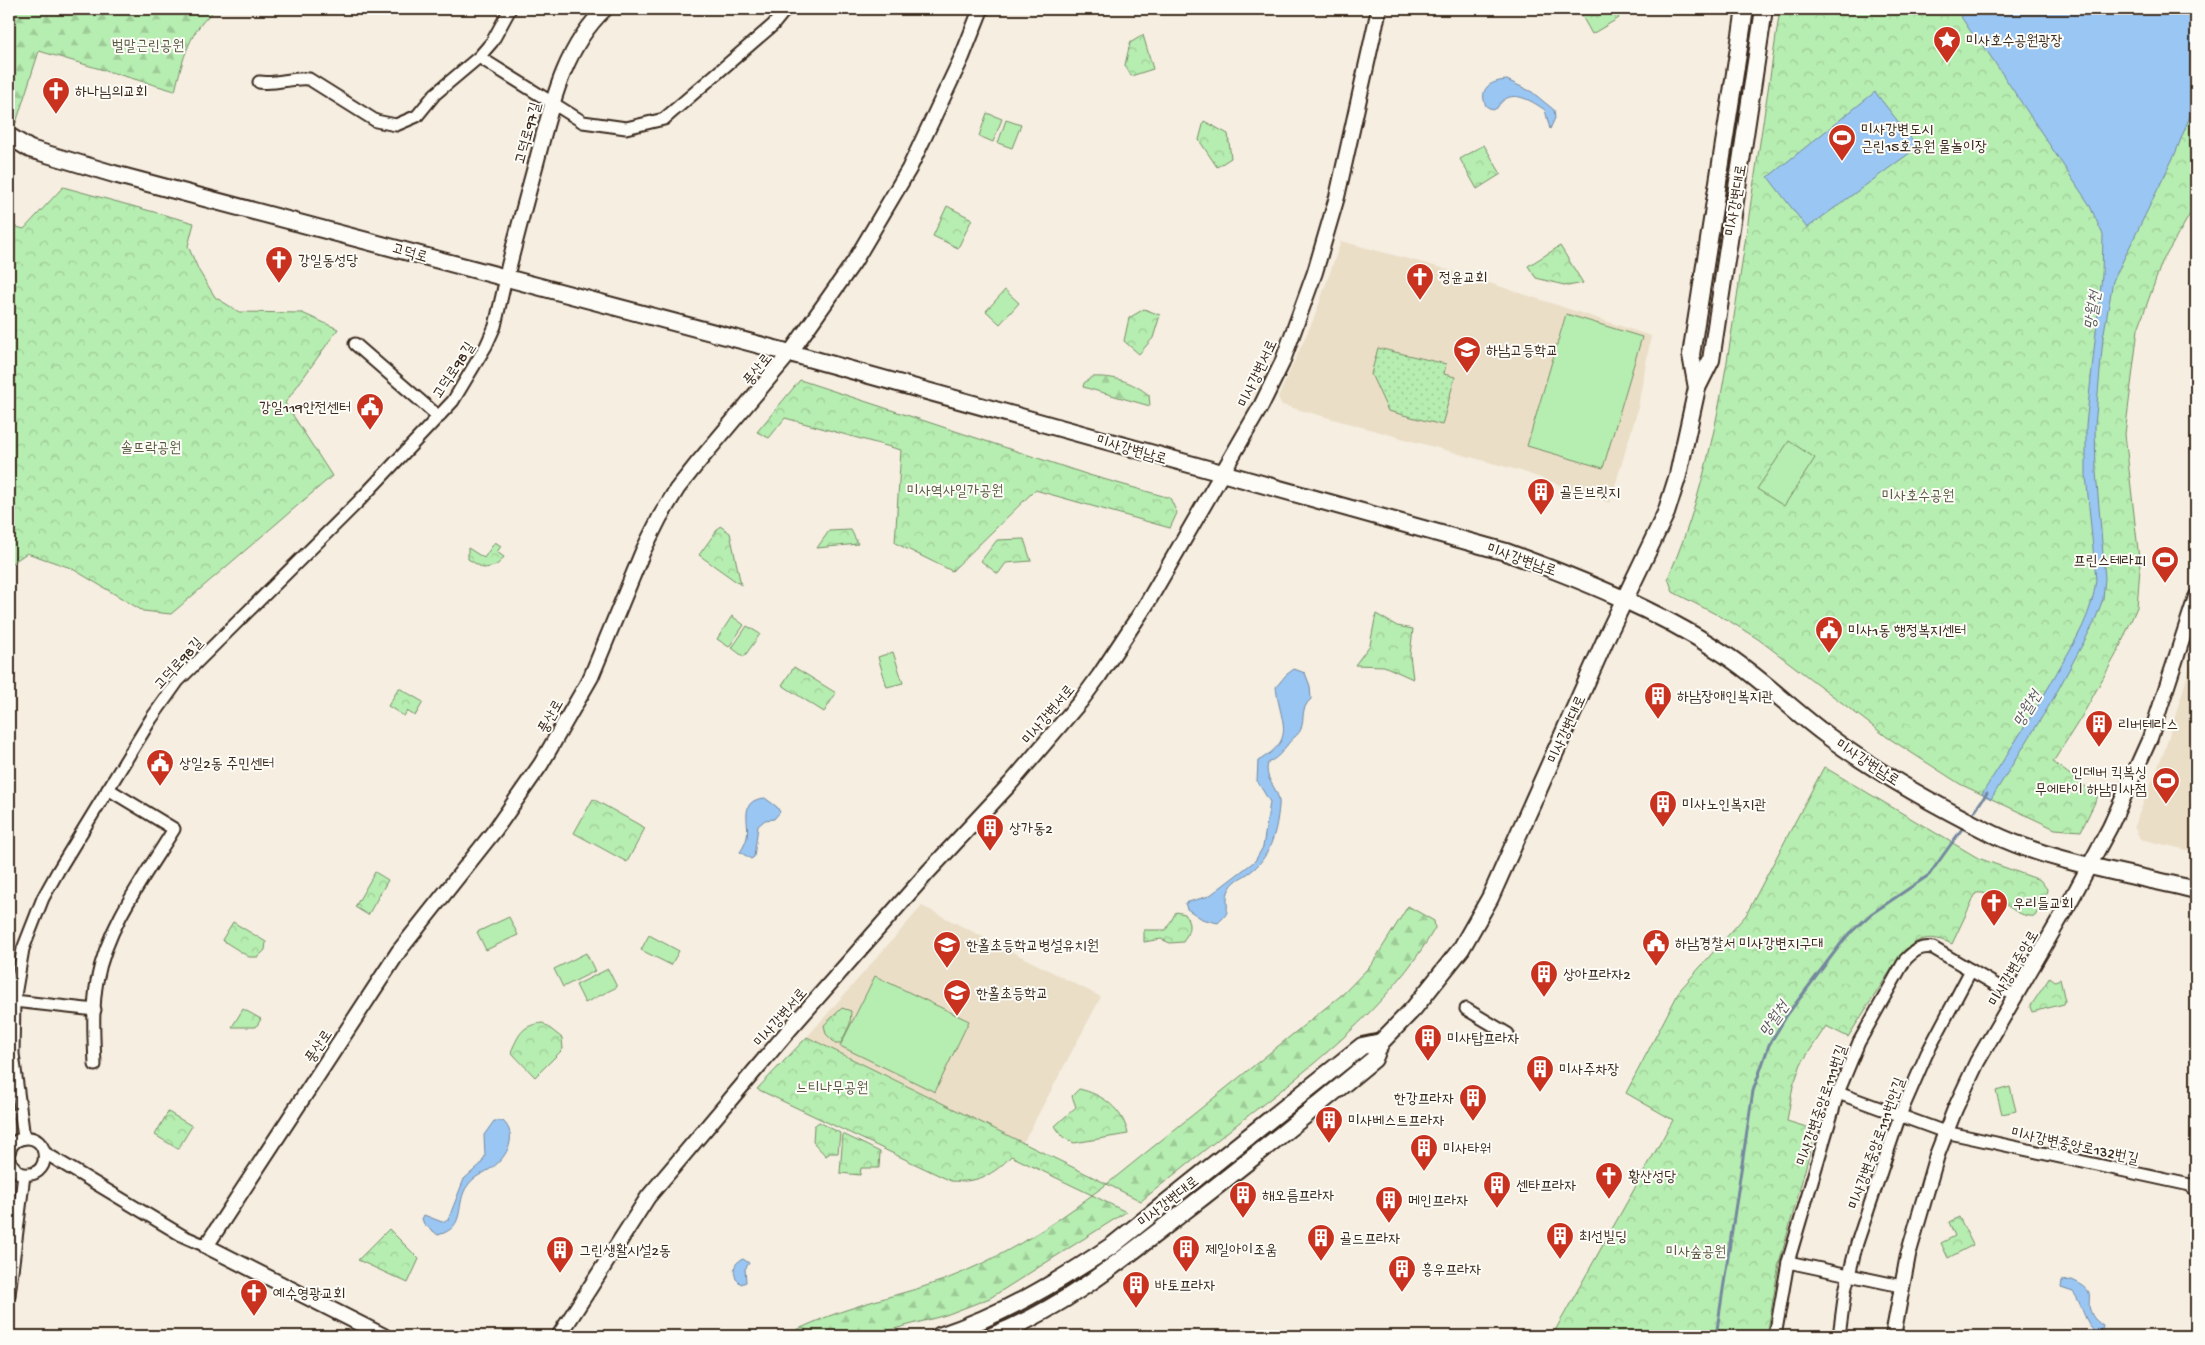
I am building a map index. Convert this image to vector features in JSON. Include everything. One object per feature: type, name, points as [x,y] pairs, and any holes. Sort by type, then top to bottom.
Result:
[{"type":"main road","name":"미사강변대로","points":[[1697,388],[1691,355],[1745,9]]},
{"type":"main road","name":"미사강변대로","points":[[992,1336],[1013,1328],[1062,1300],[1133,1253],[1374,1059],[1381,1042],[1414,1008],[1446,969],[1474,926],[1490,898],[1624,600],[1666,513],[1678,475],[1697,388],[1710,360],[1764,9]]},
{"type":"main road","name":"고덕로","points":[[9,136],[30,149],[123,176],[790,353]]},
{"type":"main road","name":"고덕로","points":[[9,149],[30,149]]},
{"type":"main road","name":"미사강변남로","points":[[790,353],[1506,552],[1590,583],[1721,652],[1754,675],[1825,734],[1905,786],[1995,835],[2035,850],[2196,890]]},
{"type":"main road","name":"미사강변대로","points":[[939,1336],[990,1318],[1043,1290],[1080,1267],[1113,1245],[1362,1046],[1381,1042]]},
{"type":"street","points":[[259,82],[271,84],[296,78],[309,78],[376,120],[396,125],[417,116],[435,94],[479,57],[492,42],[510,9]]},
{"type":"street","name":"고덕로97길","points":[[506,278],[552,102],[577,44],[594,19],[605,9]]},
{"type":"street","points":[[479,57],[583,122],[626,128],[664,119],[773,25],[786,9]]},
{"type":"street","name":"풍산로","points":[[206,1246],[399,951],[495,830],[541,764],[591,677],[644,551],[677,489],[790,353],[854,262],[909,169],[962,57],[981,9]]},
{"type":"street","name":"미사강변서로","points":[[559,1336],[633,1219],[679,1159],[928,872],[1010,784],[1094,683],[1146,605],[1261,406],[1282,364],[1315,272],[1337,197],[1379,9]]},
{"type":"street","name":"고덕로98길","points":[[24,1138],[13,1054],[14,1001],[23,950],[44,898],[150,719],[178,681],[359,501],[439,417],[460,390],[486,346],[495,326],[506,278]]},
{"type":"street","points":[[355,344],[439,417]]},
{"type":"street","name":"미사강변중앙로","points":[[1893,1336],[1902,1286],[1931,1173],[1946,1132],[1977,1062],[2110,827],[2150,738],[2196,596]]},
{"type":"street","points":[[95,1065],[93,1028],[99,974],[113,933],[174,829],[108,789]]},
{"type":"street","name":"미사강변중앙로111번길","points":[[1774,1336],[1788,1262],[1838,1092],[1858,1042],[1905,960],[1922,946],[1933,948],[2016,996]]},
{"type":"street","name":"미사강변중앙로111번안길","points":[[1839,1336],[1848,1274],[1900,1115],[1927,1052],[1971,970]]},
{"type":"street","points":[[14,1001],[95,1010]]},
{"type":"street","points":[[1466,1009],[1508,1034]]},
{"type":"street","name":"미사강변중앙로132번길","points":[[1838,1092],[1946,1132],[2190,1185],[2196,1191]]},
{"type":"street","points":[[9,1153],[13,1145],[24,1138],[34,1140],[39,1143],[45,1153],[183,1236],[384,1336]]},
{"type":"street","points":[[9,1161],[14,1170],[24,1175],[36,1173],[45,1159],[45,1153]]},
{"type":"street","points":[[9,1295],[24,1175]]},
{"type":"street","points":[[1788,1262],[1902,1286]]},
{"type":"shaded area","name":"하남고등학교","points":[[1341,241],[1453,271],[1651,336],[1637,412],[1610,503],[1521,471],[1282,405],[1278,397],[1314,318]]},
{"type":"shaded area","points":[[2196,648],[2196,852],[2140,839],[2134,826],[2165,749]]},
{"type":"shaded area","name":"한홀초등학교","points":[[922,906],[1101,997],[1023,1143],[807,1037]]},
{"type":"green space","name":"벌말근린공원","points":[[9,9],[217,9],[207,17],[188,46],[175,91],[39,51],[16,123],[9,120]]},
{"type":"green space","points":[[1578,9],[1614,9],[1619,18],[1592,34]]},
{"type":"green space","name":"미사호수공원","points":[[1780,9],[2196,9],[2196,204],[2162,262],[2138,329],[2125,434],[2140,568],[2137,607],[2118,651],[2082,716],[2053,762],[2098,796],[2081,831],[2055,829],[1960,784],[1887,737],[1758,639],[1731,622],[1673,592],[1668,578],[1683,540],[1707,462],[1723,383]]},
{"type":"green space","points":[[1143,35],[1153,69],[1131,76],[1125,65],[1130,43]]},
{"type":"green space","points":[[987,113],[1002,119],[993,142],[979,136]]},
{"type":"green space","points":[[1006,120],[1021,125],[1012,148],[998,143]]},
{"type":"green space","points":[[1204,121],[1228,134],[1231,158],[1217,167],[1199,140]]},
{"type":"green space","points":[[1484,145],[1501,174],[1477,189],[1460,159]]},
{"type":"green space","name":"솔뜨락공원","points":[[63,187],[194,223],[188,246],[199,271],[215,297],[239,312],[302,313],[338,329],[285,403],[332,476],[171,614],[143,611],[71,568],[27,553],[9,565],[9,225],[24,229]]},
{"type":"green space","points":[[947,206],[972,219],[958,248],[933,236]]},
{"type":"green space","points":[[1560,246],[1583,283],[1568,286],[1536,278],[1528,266]]},
{"type":"green space","points":[[1005,290],[1019,303],[1000,324],[986,311]]},
{"type":"green space","points":[[1144,309],[1160,315],[1153,338],[1139,354],[1124,341],[1129,318]]},
{"type":"green space","points":[[1566,314],[1642,337],[1603,468],[1527,446]]},
{"type":"green space","points":[[1378,348],[1446,364],[1444,374],[1455,377],[1442,425],[1388,411],[1371,374]]},
{"type":"green space","points":[[1092,377],[1108,377],[1136,386],[1149,395],[1150,406],[1083,387],[1084,383]]},
{"type":"green space","name":"미사역사일가공원","points":[[800,380],[1089,475],[1170,498],[1177,513],[1170,528],[1035,490],[952,571],[895,543],[901,450],[785,418],[769,438],[757,432]]},
{"type":"green space","points":[[1789,441],[1815,458],[1784,506],[1757,489]]},
{"type":"green space","points":[[720,526],[730,533],[741,585],[699,555]]},
{"type":"green space","points":[[851,530],[858,544],[817,548],[829,531]]},
{"type":"green space","points":[[1024,539],[1031,561],[1006,563],[998,574],[981,561],[997,540]]},
{"type":"green space","points":[[495,542],[501,546],[497,552],[504,557],[497,564],[483,568],[468,559],[468,548],[484,558]]},
{"type":"green space","points":[[1376,614],[1397,626],[1413,629],[1410,655],[1413,679],[1384,666],[1355,665],[1370,645]]},
{"type":"green space","points":[[732,616],[744,625],[729,647],[717,639]]},
{"type":"green space","points":[[747,626],[760,634],[744,657],[732,648]]},
{"type":"green space","points":[[893,652],[903,683],[887,687],[878,657]]},
{"type":"green space","points":[[794,667],[836,693],[824,712],[782,685]]},
{"type":"green space","points":[[399,688],[423,702],[415,716],[407,711],[404,716],[388,706]]},
{"type":"green space","name":"미사숲공원","points":[[1824,767],[1978,858],[2040,880],[2047,889],[2046,896],[2035,916],[2027,916],[1991,896],[1984,893],[1976,893],[1952,944],[1931,938],[1919,941],[1907,948],[1901,954],[1848,1037],[1826,1026],[1801,1064],[1793,1086],[1787,1121],[1816,1130],[1779,1264],[1767,1336],[1552,1336],[1673,1120],[1626,1093],[1680,990],[1746,915]]},
{"type":"green space","points":[[593,799],[645,828],[627,862],[574,833]]},
{"type":"green space","points":[[375,872],[388,880],[368,915],[355,907]]},
{"type":"green space","points":[[1408,906],[1434,921],[1435,928],[1395,984],[1346,1036],[1141,1201],[1107,1184],[1344,993],[1372,964]]},
{"type":"green space","points":[[1176,912],[1185,914],[1189,925],[1183,942],[1170,943],[1161,939],[1144,942],[1144,930],[1166,930]]},
{"type":"green space","points":[[509,917],[518,935],[486,950],[477,932]]},
{"type":"green space","points":[[233,922],[266,942],[265,950],[258,957],[249,957],[222,940]]},
{"type":"green space","points":[[649,935],[679,951],[671,965],[641,950]]},
{"type":"green space","points":[[586,953],[595,971],[563,987],[554,969]]},
{"type":"green space","points":[[608,969],[617,987],[585,1003],[576,985]]},
{"type":"green space","points":[[875,976],[969,1021],[935,1092],[840,1046]]},
{"type":"green space","points":[[2050,977],[2055,981],[2060,979],[2064,1004],[2032,1012],[2030,1007]]},
{"type":"green space","points":[[842,1008],[851,1011],[850,1024],[841,1043],[835,1043],[826,1034],[824,1025]]},
{"type":"green space","points":[[243,1009],[261,1019],[256,1027],[232,1027]]},
{"type":"green space","points":[[543,1023],[562,1038],[563,1049],[535,1077],[511,1052],[516,1040],[526,1028]]},
{"type":"green space","name":"느티나무공원","points":[[807,1037],[1107,1184],[1092,1195],[1011,1156],[991,1173],[977,1179],[951,1181],[757,1089]]},
{"type":"green space","points":[[2010,1087],[2016,1111],[2002,1114],[1996,1091]]},
{"type":"green space","points":[[1079,1089],[1088,1091],[1110,1104],[1121,1117],[1128,1134],[1074,1143],[1062,1136],[1055,1126],[1076,1107],[1072,1096]]},
{"type":"green space","points":[[168,1112],[192,1126],[178,1149],[155,1135]]},
{"type":"green space","points":[[819,1122],[840,1133],[838,1153],[830,1153],[826,1156],[813,1142],[814,1126]]},
{"type":"green space","points":[[843,1134],[880,1152],[879,1168],[861,1168],[860,1175],[840,1173]]},
{"type":"green space","points":[[1092,1195],[1126,1212],[990,1298],[946,1315],[868,1336],[783,1336],[835,1314],[944,1280],[984,1263],[1040,1232]]},
{"type":"green space","points":[[1959,1217],[1973,1245],[1948,1258],[1941,1243],[1955,1236],[1949,1222]]},
{"type":"green space","points":[[389,1229],[419,1259],[408,1283],[358,1260]]},
{"type":"water","points":[[1956,9],[2196,9],[2196,101],[2175,154],[2113,281],[2103,338],[2095,426],[2096,472],[2105,578],[2103,599],[2094,623],[2052,701],[1991,799],[1982,794],[2032,715],[2072,646],[2083,625],[2094,592],[2096,580],[2086,475],[2086,425],[2102,275],[2103,235],[2089,204],[1981,42],[1971,32]]},
{"type":"water","points":[[1507,80],[1532,92],[1554,110],[1555,118],[1550,129],[1545,110],[1526,99],[1520,97],[1507,98],[1493,110],[1486,106],[1484,100],[1485,90],[1491,84]]},
{"type":"water","name":"미사강변도시 근린15호공원 물놀이장","points":[[1875,92],[1918,147],[1807,228],[1768,177]]},
{"type":"water","points":[[1294,669],[1305,673],[1310,686],[1311,699],[1305,706],[1300,731],[1280,755],[1268,763],[1268,775],[1279,800],[1277,823],[1269,849],[1260,863],[1251,872],[1235,882],[1228,891],[1227,913],[1224,917],[1218,923],[1202,919],[1187,909],[1185,903],[1209,896],[1255,861],[1263,847],[1270,802],[1257,781],[1258,761],[1278,745],[1282,737],[1284,729],[1276,687]]},
{"type":"water","points":[[765,798],[777,807],[780,812],[774,819],[765,820],[758,826],[754,857],[751,859],[740,852],[747,837],[748,807],[751,803]]},
{"type":"water","points":[[494,1121],[503,1121],[510,1133],[507,1151],[493,1167],[470,1182],[464,1192],[457,1220],[447,1231],[438,1235],[424,1224],[422,1219],[424,1215],[442,1222],[448,1220],[464,1179],[481,1164],[485,1156],[484,1135]]},
{"type":"water","points":[[743,1259],[749,1263],[745,1269],[746,1282],[741,1284],[736,1279],[734,1270],[737,1263]]},
{"type":"water","points":[[2072,1280],[2081,1284],[2089,1292],[2089,1304],[2092,1315],[2103,1326],[2100,1336],[2091,1336],[2093,1329],[2087,1321],[2076,1296],[2073,1292],[2061,1288],[2062,1281]]},
{"type":"waterway","name":"망월천","points":[[1971,816],[1987,793]]},
{"type":"waterway","name":"망월천","points":[[1716,1336],[1753,1091],[1769,1045],[1787,1015],[1846,937],[1871,914],[1929,875],[1964,826]]},
{"type":"place","name":"미사호수공원광장","points":[[1947,64]]},
{"type":"place","name":"하나님의교회","points":[[56,115]]},
{"type":"place","name":"미사강변도시 근린15호공원 물놀이장","points":[[1842,162]]},
{"type":"place","name":"강일동성당","points":[[279,284]]},
{"type":"place","name":"정윤교회","points":[[1420,301]]},
{"type":"place","name":"하남고등학교","points":[[1467,374]]},
{"type":"place","name":"강일119안전센터","points":[[370,431]]},
{"type":"place","name":"골든브릿지","points":[[1541,516]]},
{"type":"place","name":"프린스테라피","points":[[2165,584]]},
{"type":"place","name":"미사1동 행정복지센터","points":[[1829,654]]},
{"type":"place","name":"하남장애인복지관","points":[[1658,720]]},
{"type":"place","name":"리버테라스","points":[[2099,748]]},
{"type":"place","name":"상일2동 주민센터","points":[[160,787]]},
{"type":"place","name":"인데버 킥복싱 무에타이 하남미사점","points":[[2166,805]]},
{"type":"place","name":"미사노인복지관","points":[[1663,828]]},
{"type":"place","name":"상가동2","points":[[990,852]]},
{"type":"place","name":"우리들교회","points":[[1994,927]]},
{"type":"place","name":"하남경찰서 미사강변지구대","points":[[1656,967]]},
{"type":"place","name":"한홀초등학교병설유치원","points":[[947,969]]},
{"type":"place","name":"상아프라자2","points":[[1544,998]]},
{"type":"place","name":"한홀초등학교","points":[[957,1017]]},
{"type":"place","name":"미사탑프라자","points":[[1428,1062]]},
{"type":"place","name":"미사주차장","points":[[1540,1093]]},
{"type":"place","name":"한강프라자","points":[[1473,1122]]},
{"type":"place","name":"미사베스트프라자","points":[[1329,1144]]},
{"type":"place","name":"미사타워","points":[[1424,1172]]},
{"type":"place","name":"황산성당","points":[[1609,1200]]},
{"type":"place","name":"센타프라자","points":[[1497,1209]]},
{"type":"place","name":"해오름프라자","points":[[1243,1219]]},
{"type":"place","name":"메인프라자","points":[[1389,1224]]},
{"type":"place","name":"최선빌딩","points":[[1560,1260]]},
{"type":"place","name":"골드프라자","points":[[1321,1262]]},
{"type":"place","name":"제일아이조움","points":[[1186,1273]]},
{"type":"place","name":"그린생활시설2동","points":[[560,1274]]},
{"type":"place","name":"흥우프라자","points":[[1402,1293]]},
{"type":"place","name":"바토프라자","points":[[1136,1309]]},
{"type":"place","name":"예수영광교회","points":[[254,1317]]}]
